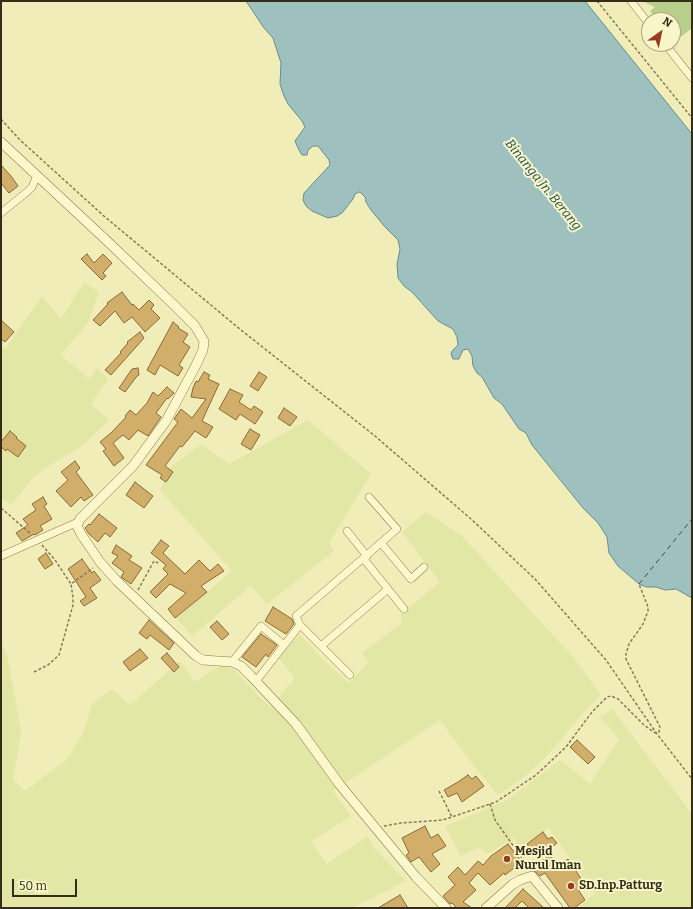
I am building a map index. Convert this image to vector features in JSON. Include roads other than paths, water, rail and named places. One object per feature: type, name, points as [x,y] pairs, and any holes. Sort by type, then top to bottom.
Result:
[{"type":"street","points":[[631,1],[641,14]]},
{"type":"street","points":[[671,52],[692,78]]},
{"type":"street","points":[[1,142],[105,238],[195,326],[204,341],[203,350],[166,421],[129,470],[86,512],[78,522],[1,556]]},
{"type":"street","points":[[1,213],[32,187],[37,176]]},
{"type":"street","points":[[350,676],[300,625],[296,616],[397,529],[369,497]]},
{"type":"street","points":[[78,522],[78,528],[81,534],[100,562],[117,581],[200,658],[232,662],[241,666],[256,681],[296,724],[333,776],[416,877],[446,908]]},
{"type":"street","points":[[347,531],[404,609]]},
{"type":"street","points":[[381,543],[411,579],[424,567]]},
{"type":"street","points":[[321,646],[388,589]]},
{"type":"street","points":[[256,681],[300,625]]},
{"type":"street","points":[[232,662],[261,626],[284,645]]},
{"type":"street","points":[[486,908],[513,884],[532,876],[558,908]]},
{"type":"water","name":"Binanga Jn. Berang","points":[[246,1],[585,1],[692,134],[692,598],[676,589],[665,590],[656,587],[646,587],[639,584],[618,566],[609,553],[607,537],[598,523],[583,508],[532,445],[526,433],[519,429],[502,404],[494,398],[482,377],[477,373],[473,366],[472,356],[468,349],[463,350],[459,359],[453,359],[451,354],[452,351],[458,345],[457,337],[453,329],[438,321],[398,278],[397,264],[400,249],[398,240],[371,210],[365,197],[359,192],[355,194],[342,213],[328,218],[312,211],[306,206],[303,200],[304,193],[330,165],[329,160],[318,146],[313,146],[308,150],[307,155],[302,155],[299,150],[295,141],[305,127],[284,96],[280,84],[281,63],[273,38],[264,28]]},
{"type":"place","name":"Mesjid Nurul Iman","points":[[507,859]]},
{"type":"place","name":"SD.Inp.Patturg","points":[[571,886]]}]
